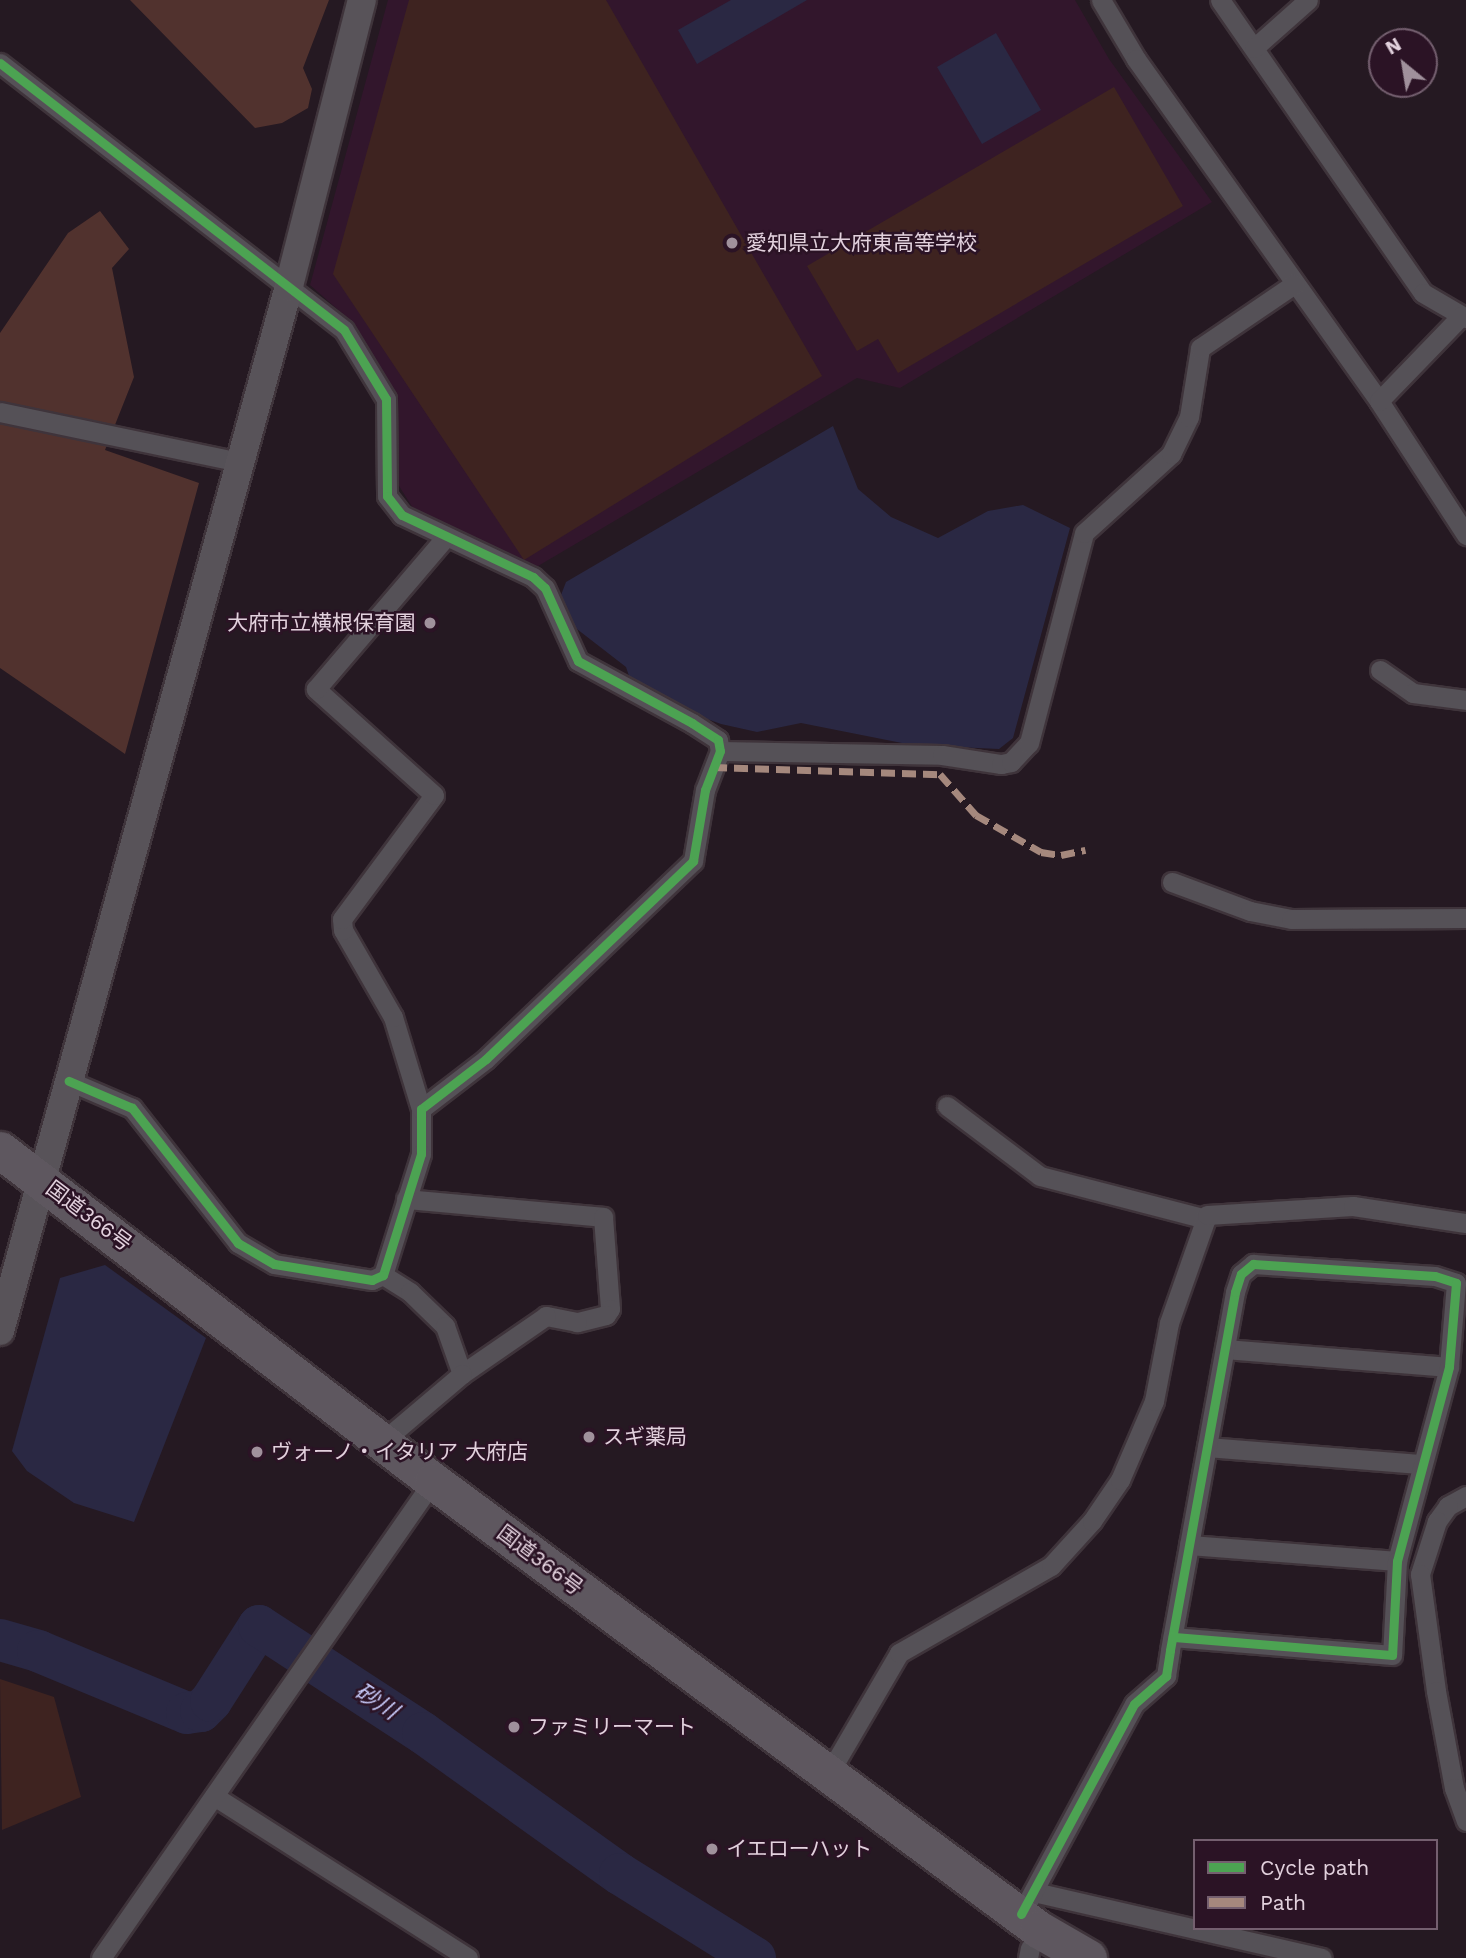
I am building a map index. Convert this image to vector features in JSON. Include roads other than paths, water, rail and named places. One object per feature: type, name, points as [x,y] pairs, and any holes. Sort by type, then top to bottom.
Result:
[{"type":"highway","name":"国道366号","points":[[0,1150],[433,1481],[829,1773],[1028,1928],[1088,1958]]},
{"type":"street","points":[[0,1331],[39,1178],[69,1081],[289,286],[362,0]]},
{"type":"street","points":[[1101,0],[1136,59],[1379,401],[1466,535]]},
{"type":"street","points":[[1220,0],[1423,293],[1464,317],[1379,401]]},
{"type":"street","points":[[1254,48],[1308,0]]},
{"type":"street","points":[[0,63],[344,330],[386,399],[386,481],[394,506],[446,537],[533,577],[545,588],[578,662],[692,723],[718,740],[720,751],[705,790],[693,861],[486,1059],[421,1109]]},
{"type":"street","points":[[720,751],[942,755],[1001,764],[1017,757],[1029,743],[1047,687],[1084,533],[1171,454],[1189,417],[1200,348],[1294,284]]},
{"type":"street","points":[[0,412],[240,462]]},
{"type":"street","points":[[69,1081],[132,1108],[238,1243],[274,1264],[372,1280],[383,1275],[421,1154],[421,1109],[393,1017],[343,930],[342,919],[434,795],[316,690],[446,537]]},
{"type":"street","points":[[1380,670],[1413,693],[1466,700]]},
{"type":"street","points":[[1172,882],[1250,911],[1291,919],[1466,918]]},
{"type":"street","points":[[947,1106],[1040,1176],[1206,1219]]},
{"type":"street","points":[[383,1441],[462,1374],[546,1316],[577,1322],[606,1315],[610,1309],[603,1217],[407,1199]]},
{"type":"street","points":[[829,1773],[899,1653],[1051,1566],[1093,1521],[1120,1480],[1154,1401],[1169,1323],[1207,1214],[1353,1206],[1466,1223]]},
{"type":"street","points":[[1173,1637],[1392,1655],[1397,1561],[1419,1482],[1419,1464],[1449,1367],[1458,1291],[1450,1278],[1253,1264],[1241,1274],[1225,1349],[1189,1545],[1173,1637],[1167,1676],[1135,1704],[1028,1928],[1322,1958]]},
{"type":"street","points":[[383,1275],[410,1292],[445,1326],[462,1374]]},
{"type":"street","points":[[1225,1349],[1449,1367]]},
{"type":"street","points":[[1207,1447],[1419,1464]]},
{"type":"street","points":[[105,1957],[433,1481]]},
{"type":"street","points":[[1464,1810],[1436,1691],[1420,1574],[1437,1521],[1448,1506],[1466,1496]]},
{"type":"street","points":[[1189,1545],[1397,1561]]},
{"type":"street","points":[[214,1796],[468,1958]]},
{"type":"waterway","name":"砂川","points":[[0,1640],[38,1651],[187,1713],[201,1711],[211,1701],[259,1626],[423,1733],[620,1874],[755,1958]]},
{"type":"place","name":"愛知県立大府東高等学校","points":[[732,243]]},
{"type":"place","name":"大府市立横根保育園","points":[[430,623]]},
{"type":"place","name":"スギ薬局","points":[[589,1437]]},
{"type":"place","name":"ヴォーノ・イタリア 大府店","points":[[257,1452]]},
{"type":"place","name":"ファミリーマート","points":[[514,1727]]},
{"type":"place","name":"イエローハット","points":[[712,1849]]}]
